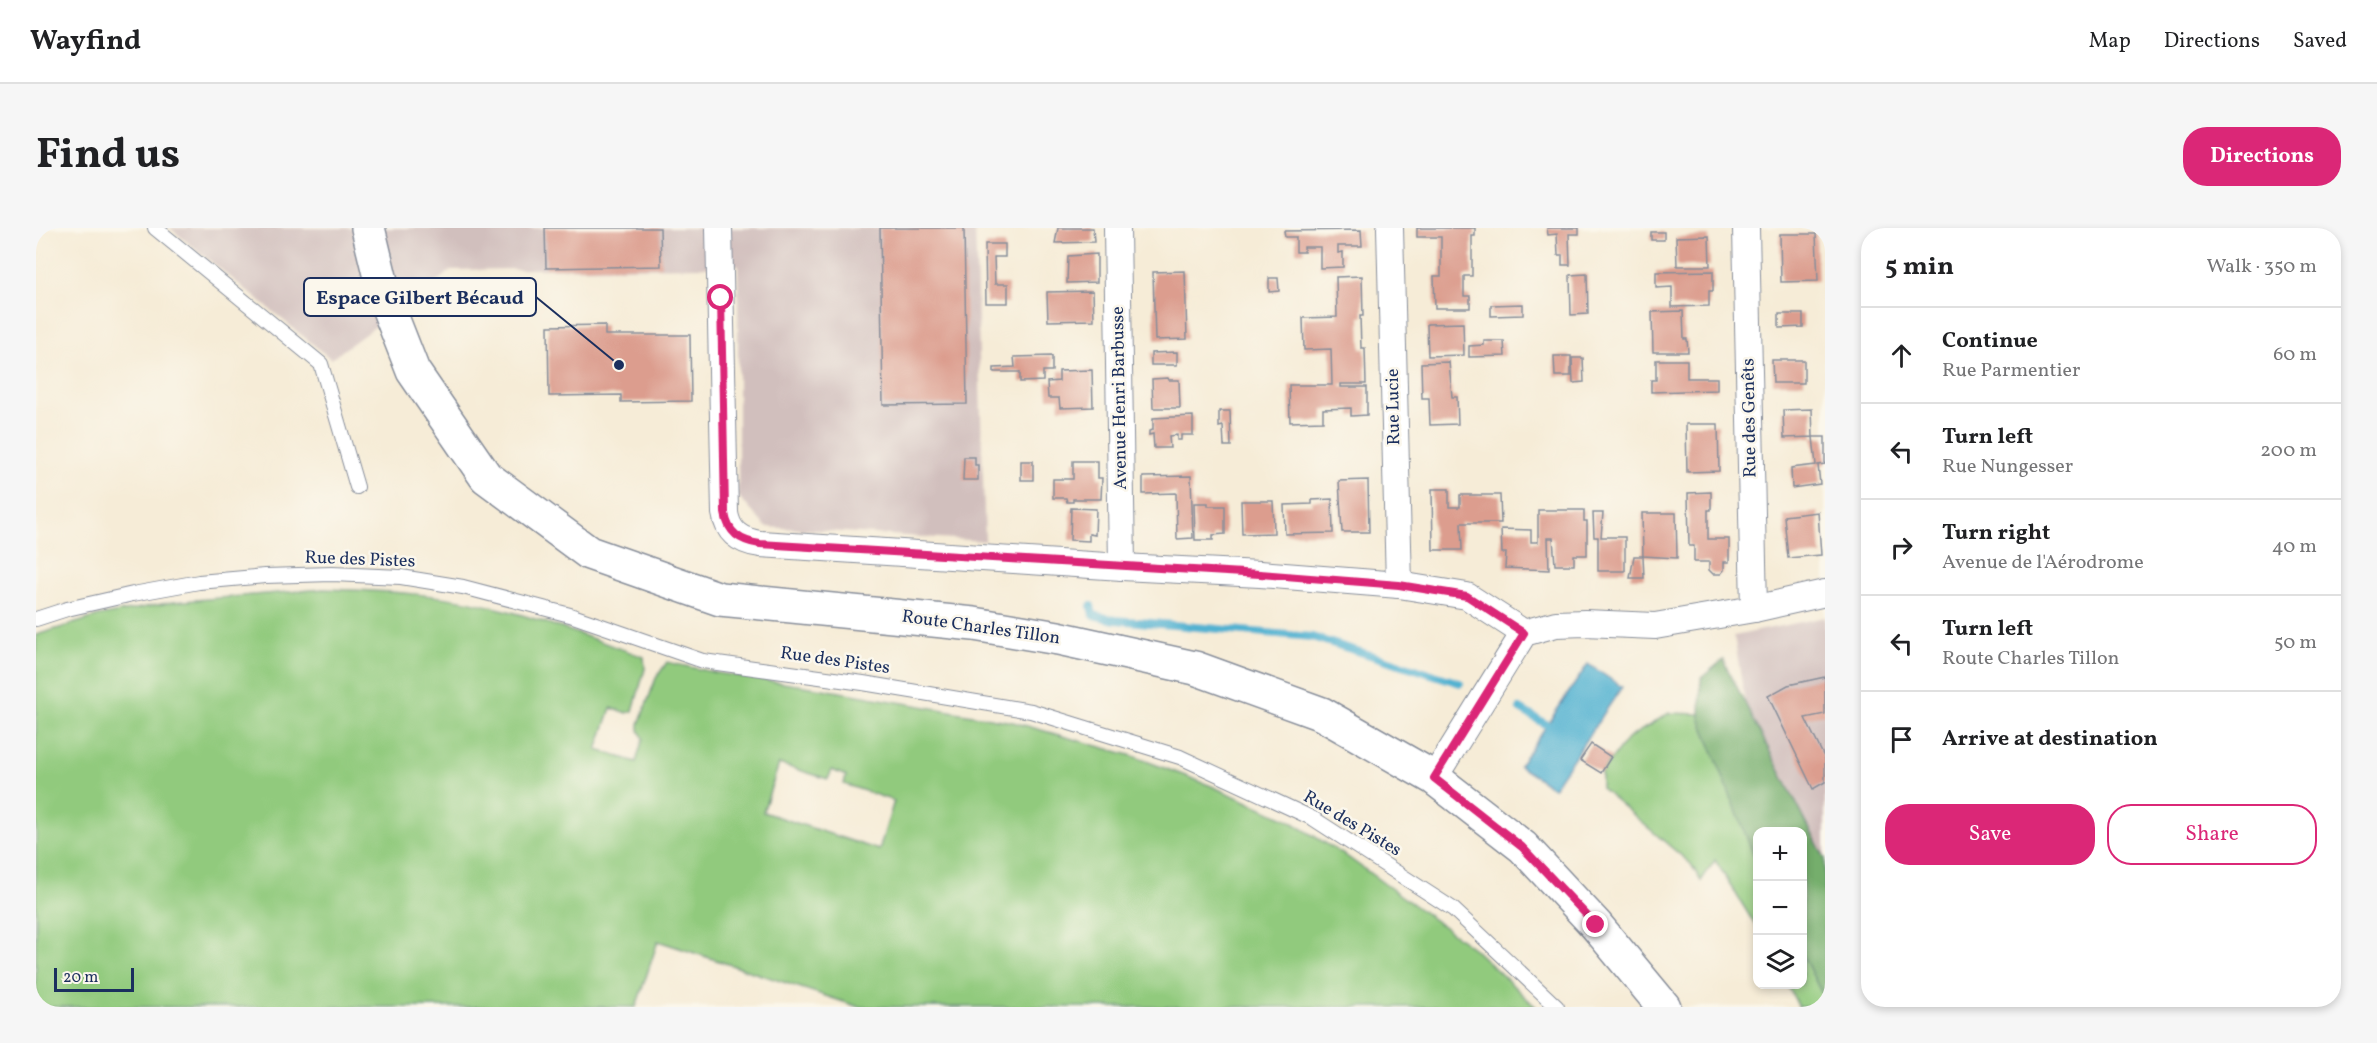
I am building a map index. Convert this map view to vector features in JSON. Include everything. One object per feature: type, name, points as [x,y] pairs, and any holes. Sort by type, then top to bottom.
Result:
[{"type":"main road","name":"Route Charles Tillon","points":[[368,228],[386,302],[413,371],[486,477],[589,553],[720,599],[974,624],[1058,638],[1195,668],[1322,714],[1434,778],[1522,847],[1596,925],[1664,1007]]},
{"type":"street","points":[[719,228],[726,525],[739,538],[760,544],[1260,574],[1399,585],[1467,596],[1524,633]]},
{"type":"street","name":"Avenue Henri Barbusse","points":[[1117,228],[1122,567]]},
{"type":"street","name":"Rue Lucie","points":[[1390,228],[1399,585]]},
{"type":"street","name":"Rue des Genêts","points":[[1746,228],[1754,609]]},
{"type":"street","points":[[1434,778],[1524,633],[1556,624],[1655,626],[1754,609],[1825,593]]},
{"type":"lane","points":[[155,228],[321,363],[357,487]]},
{"type":"lane","name":"Rue des Pistes","points":[[36,619],[133,594],[199,582],[298,575],[401,577],[463,587],[570,615],[704,661],[863,682],[1031,711],[1180,757],[1314,819],[1452,909],[1557,1007]]},
{"type":"shaded area","points":[[170,228],[975,228],[985,541],[766,527],[738,496],[738,265],[452,270],[331,359]]},
{"type":"shaded area","points":[[1825,617],[1825,859],[1745,702],[1734,636]]},
{"type":"green space","points":[[323,589],[392,592],[437,596],[482,604],[558,626],[644,657],[645,669],[633,711],[627,713],[611,708],[597,750],[636,762],[643,738],[639,724],[656,678],[667,662],[717,673],[1013,722],[1133,756],[1209,785],[1287,819],[1349,858],[1473,948],[1536,1007],[859,1007],[658,941],[636,1007],[36,1007],[36,635],[99,616],[173,602]],"holes":[[[779,764],[828,779],[832,770],[846,776],[844,784],[894,801],[879,850],[763,812]]]},
{"type":"green space","points":[[1723,660],[1825,859],[1825,1000],[1807,964],[1807,827],[1753,827],[1753,854],[1700,718],[1701,678]]},
{"type":"green space","points":[[1669,713],[1700,714],[1753,853],[1753,922],[1715,860],[1701,881],[1691,864],[1601,788],[1601,773],[1627,739]]},
{"type":"green space","points":[[1807,964],[1825,1000],[1825,1007],[1799,1007],[1789,989],[1807,989]]},
{"type":"water","points":[[1588,664],[1622,687],[1553,788],[1519,766]]},
{"type":"building","points":[[545,228],[660,228],[661,266],[546,268]]},
{"type":"building","points":[[880,228],[964,228],[967,404],[883,405]]},
{"type":"building","points":[[1058,228],[1093,228],[1094,242],[1055,243]]},
{"type":"building","points":[[1417,228],[1475,228],[1475,236],[1472,236],[1472,276],[1464,276],[1464,296],[1470,296],[1470,308],[1435,308],[1434,276],[1441,276],[1441,237],[1417,237]]},
{"type":"building","points":[[1547,228],[1579,228],[1579,234],[1569,234],[1570,265],[1562,265],[1562,255],[1558,255],[1557,234],[1548,235]]},
{"type":"building","points":[[1361,230],[1362,246],[1338,246],[1338,253],[1343,252],[1343,267],[1320,268],[1320,247],[1304,247],[1304,252],[1296,252],[1296,237],[1285,237],[1284,231]]},
{"type":"building","points":[[1651,232],[1664,232],[1664,240],[1651,240]]},
{"type":"building","points":[[1780,234],[1816,234],[1818,281],[1781,282]]},
{"type":"building","points":[[1709,236],[1710,266],[1677,266],[1676,237]]},
{"type":"building","points":[[985,244],[1005,244],[1005,257],[994,257],[995,284],[1008,284],[1008,303],[986,303]]},
{"type":"building","points":[[1097,254],[1097,282],[1067,283],[1068,256]]},
{"type":"building","points":[[1185,271],[1187,339],[1155,340],[1153,272]]},
{"type":"building","points":[[1713,271],[1713,291],[1709,291],[1709,306],[1672,307],[1672,287],[1656,288],[1656,272]]},
{"type":"building","points":[[1587,274],[1588,314],[1571,315],[1570,275]]},
{"type":"building","points":[[1362,276],[1361,348],[1365,348],[1366,384],[1341,384],[1341,387],[1367,387],[1367,415],[1351,416],[1351,408],[1323,409],[1323,421],[1290,422],[1289,385],[1332,385],[1331,349],[1304,350],[1303,318],[1337,317],[1336,277]]},
{"type":"building","points":[[1269,278],[1278,278],[1279,291],[1269,292]]},
{"type":"building","points":[[1093,291],[1094,320],[1048,321],[1047,292]]},
{"type":"building","points":[[1523,304],[1523,315],[1491,316],[1491,305]]},
{"type":"building","points":[[1683,311],[1684,339],[1687,339],[1688,352],[1653,352],[1652,312]]},
{"type":"building","points":[[1779,314],[1803,314],[1803,327],[1779,328]]},
{"type":"building","points":[[1463,323],[1464,355],[1428,356],[1427,324]]},
{"type":"building","points":[[605,325],[605,335],[690,335],[691,401],[621,402],[621,395],[549,396],[548,326]]},
{"type":"building","points":[[1484,341],[1504,341],[1505,356],[1469,357],[1469,346],[1484,345]]},
{"type":"building","points":[[1177,352],[1177,365],[1151,365],[1151,353]]},
{"type":"building","points":[[1052,356],[1052,371],[1043,371],[1043,381],[1020,382],[1020,372],[994,372],[994,368],[1015,367],[1014,357]]},
{"type":"building","points":[[1554,356],[1571,356],[1571,376],[1555,376]]},
{"type":"building","points":[[1572,358],[1583,358],[1584,382],[1573,383]]},
{"type":"building","points":[[1656,360],[1687,360],[1687,378],[1717,378],[1717,390],[1651,392],[1651,380],[1656,380]]},
{"type":"building","points":[[1772,360],[1804,360],[1804,383],[1773,383]]},
{"type":"building","points":[[1449,362],[1452,397],[1457,397],[1458,424],[1430,425],[1429,398],[1422,398],[1421,363]]},
{"type":"building","points":[[1092,370],[1093,407],[1060,408],[1059,398],[1048,398],[1047,382],[1059,381],[1059,371]]},
{"type":"building","points":[[1152,379],[1179,380],[1180,408],[1153,408]]},
{"type":"building","points":[[1812,409],[1813,437],[1784,438],[1783,410]]},
{"type":"building","points":[[1219,411],[1230,411],[1231,446],[1224,446],[1223,426],[1219,427]]},
{"type":"building","points":[[1193,416],[1193,435],[1181,435],[1181,440],[1177,440],[1177,435],[1169,436],[1170,448],[1154,448],[1153,434],[1149,435],[1149,431],[1153,430],[1153,418]]},
{"type":"building","points":[[1686,424],[1718,424],[1719,471],[1687,472]]},
{"type":"building","points":[[1813,437],[1825,437],[1825,464],[1818,465],[1820,484],[1792,488],[1791,468],[1816,465]]},
{"type":"building","points":[[964,457],[975,457],[975,465],[978,465],[978,480],[963,480]]},
{"type":"building","points":[[1021,461],[1033,461],[1033,480],[1021,480]]},
{"type":"building","points":[[1073,461],[1098,461],[1098,478],[1102,478],[1101,499],[1073,499],[1073,502],[1067,502],[1066,498],[1053,498],[1053,479],[1073,479]]},
{"type":"building","points":[[1191,476],[1193,538],[1177,539],[1176,493],[1143,494],[1143,477]]},
{"type":"building","points":[[1368,480],[1369,532],[1342,532],[1339,481]]},
{"type":"building","points":[[1432,489],[1449,489],[1449,507],[1460,507],[1460,495],[1500,495],[1501,523],[1461,523],[1462,550],[1433,550]]},
{"type":"building","points":[[1711,492],[1711,510],[1708,510],[1708,539],[1729,539],[1729,562],[1724,562],[1724,570],[1721,574],[1713,574],[1709,570],[1709,562],[1694,562],[1694,546],[1689,546],[1688,493]]},
{"type":"building","points":[[1332,499],[1333,533],[1285,534],[1284,505],[1312,504],[1312,500]]},
{"type":"building","points":[[1241,501],[1273,501],[1274,533],[1242,534]]},
{"type":"building","points":[[1194,503],[1225,506],[1225,534],[1213,535],[1213,540],[1195,540]]},
{"type":"building","points":[[1071,508],[1096,509],[1095,535],[1089,534],[1089,541],[1070,540]]},
{"type":"building","points":[[1538,510],[1584,510],[1584,521],[1587,521],[1587,555],[1574,555],[1574,565],[1555,565],[1553,538],[1548,538],[1549,570],[1505,568],[1506,553],[1502,553],[1501,529],[1531,530],[1531,542],[1538,542]]},
{"type":"building","points":[[1818,512],[1821,555],[1788,558],[1784,516]]},
{"type":"building","points":[[1593,513],[1603,513],[1601,537],[1625,537],[1625,571],[1598,571],[1598,537],[1594,537]]},
{"type":"building","points":[[1642,513],[1676,513],[1677,558],[1643,556]]},
{"type":"building","points":[[1634,556],[1643,556],[1644,578],[1630,578]]},
{"type":"building","points":[[1825,677],[1825,714],[1805,718],[1825,759],[1825,782],[1813,789],[1768,696],[1788,685]]},
{"type":"building","points":[[1591,744],[1611,757],[1601,773],[1580,760]]},
{"type":"waterway","points":[[1091,606],[1093,615],[1115,620],[1312,637],[1460,683]]},
{"type":"waterway","points":[[1520,709],[1547,725]]},
{"type":"place","name":"Espace Gilbert Bécaud","points":[[619,365]]},
{"type":"route","points":[[721,298],[725,513],[726,525],[739,538],[760,544],[1260,574],[1399,585],[1467,596],[1499,619],[1524,633],[1458,743],[1434,778],[1522,847],[1596,925]]}]
